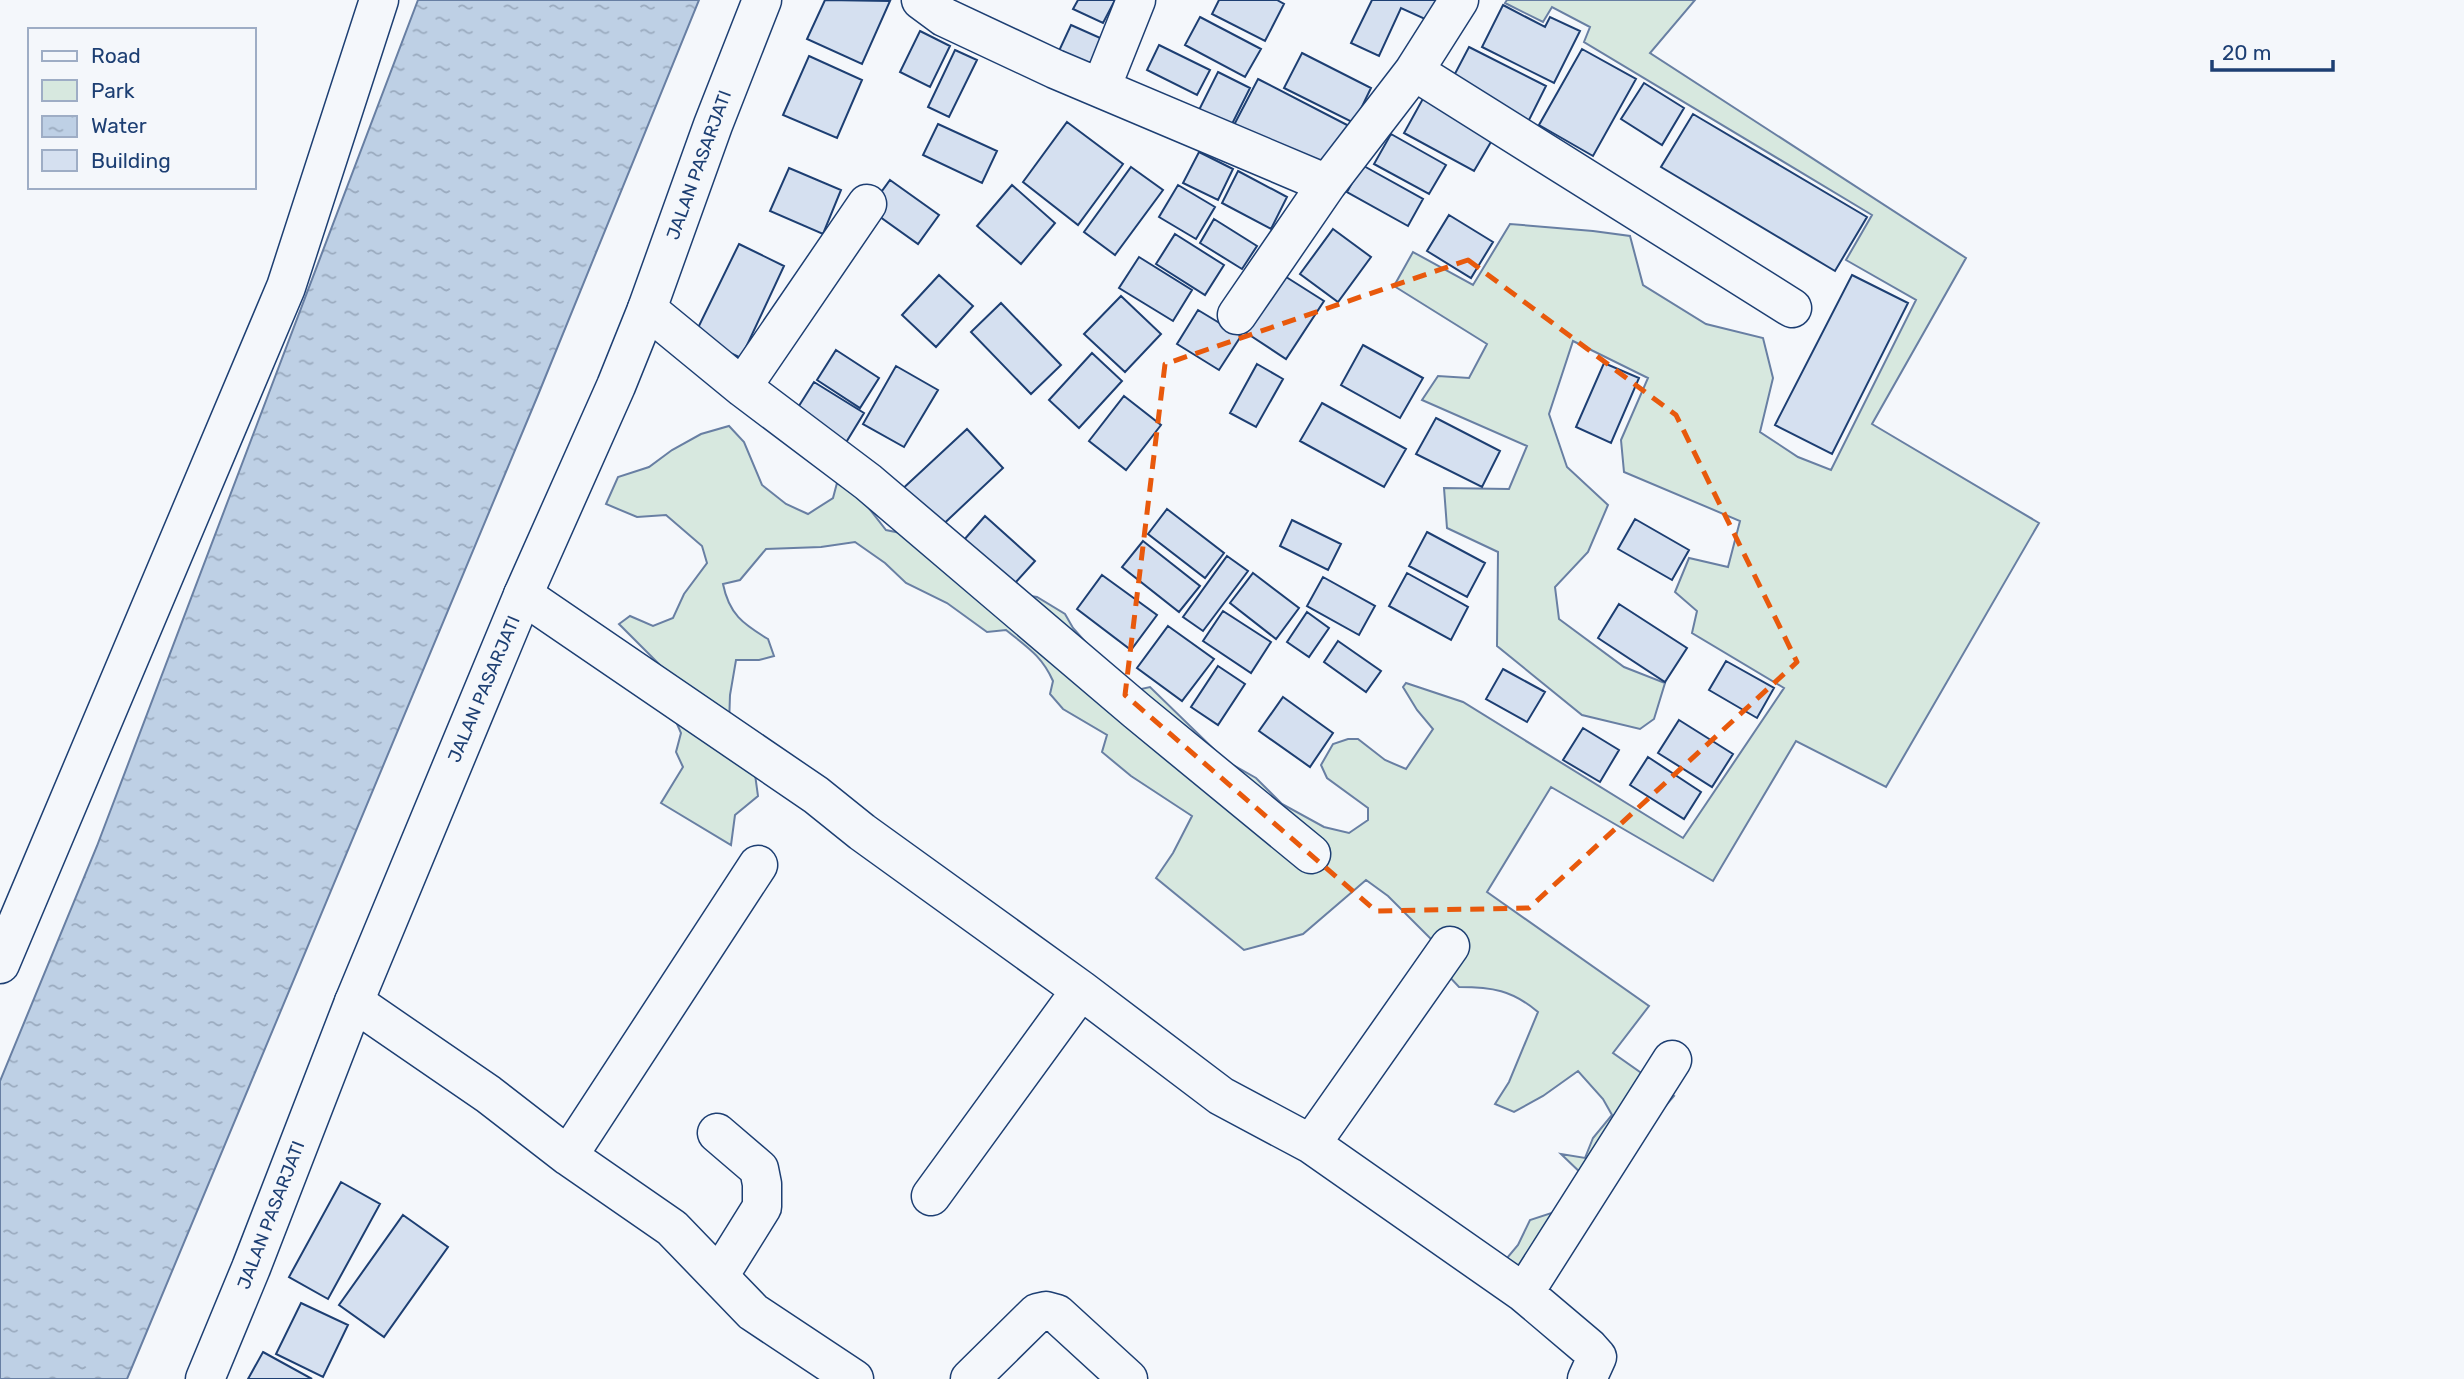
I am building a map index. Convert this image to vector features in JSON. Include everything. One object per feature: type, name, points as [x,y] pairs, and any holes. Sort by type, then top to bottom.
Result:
[{"type":"street","points":[[0,964],[286,287],[379,0]]},
{"type":"street","name":"JALAN PASARJATI","points":[[205,1379],[354,1002],[523,595],[616,386],[762,0]]},
{"type":"street","points":[[921,0],[944,17],[1101,88],[1327,184]]},
{"type":"street","points":[[1101,88],[1136,0]]},
{"type":"street","points":[[1237,315],[1327,184],[1414,71],[1458,0]]},
{"type":"street","points":[[1414,71],[1792,309]]},
{"type":"street","points":[[742,387],[867,204]]},
{"type":"street","points":[[647,309],[742,387],[868,482],[1137,711],[1311,854]]},
{"type":"street","points":[[523,595],[816,795],[862,832],[1081,990],[1221,1096],[1311,1144],[1524,1293],[1597,1357],[1587,1379]]},
{"type":"street","points":[[569,1156],[758,865]]},
{"type":"street","points":[[1311,1144],[1450,946]]},
{"type":"street","points":[[930,1196],[1081,990]]},
{"type":"street","points":[[354,1002],[488,1094],[569,1156],[671,1228],[753,1312],[854,1379]]},
{"type":"street","points":[[1524,1293],[1672,1060]]},
{"type":"street","points":[[717,1133],[759,1169],[762,1184],[762,1207],[719,1276]]},
{"type":"street","points":[[970,1379],[1037,1313],[1046,1311],[1056,1314],[1128,1379]]},
{"type":"highlighted area","points":[[1468,260],[1676,415],[1797,662],[1529,908],[1376,911],[1125,695],[1165,364]]},
{"type":"green space","points":[[1507,0],[1695,0],[1650,53],[1966,258],[1872,424],[2039,523],[1886,787],[1796,741],[1713,881],[1551,787],[1487,892],[1649,1006],[1613,1053],[1674,1096],[1523,1297],[1492,1276],[1518,1245],[1530,1220],[1567,1208],[1587,1179],[1561,1154],[1585,1158],[1593,1138],[1612,1115],[1603,1099],[1578,1071],[1543,1096],[1514,1112],[1495,1104],[1509,1082],[1538,1012],[1501,991],[1459,987],[1444,971],[1437,945],[1388,896],[1366,880],[1303,934],[1244,950],[1156,878],[1173,853],[1192,816],[1131,776],[1102,752],[1107,735],[1063,709],[1050,694],[1053,681],[1049,672],[1039,658],[1021,642],[1006,630],[987,632],[947,603],[906,583],[885,563],[855,542],[821,547],[766,549],[740,580],[723,584],[733,611],[744,623],[768,639],[774,656],[759,660],[736,660],[730,695],[729,725],[754,767],[758,796],[735,815],[731,845],[661,803],[683,767],[676,752],[681,733],[660,685],[669,674],[619,624],[630,616],[653,626],[673,618],[684,594],[707,563],[702,546],[666,515],[637,517],[606,504],[618,477],[649,467],[701,434],[729,426],[744,442],[762,485],[786,504],[808,514],[833,498],[837,483],[857,493],[886,530],[925,538],[1017,594],[1037,597],[1065,614],[1073,628],[1105,664],[1137,690],[1150,687],[1226,761],[1256,778],[1282,804],[1324,827],[1349,833],[1368,820],[1368,808],[1327,778],[1321,765],[1333,744],[1358,739],[1385,760],[1406,769],[1433,729],[1403,687],[1406,683],[1463,702],[1683,838],[1784,688],[1692,633],[1697,611],[1675,592],[1689,558],[1728,567],[1740,521],[1624,472],[1621,440],[1648,378],[1573,341],[1549,414],[1567,467],[1608,505],[1588,552],[1555,587],[1559,619],[1624,667],[1665,683],[1654,719],[1640,729],[1582,715],[1497,646],[1498,552],[1447,528],[1444,488],[1509,489],[1527,446],[1422,400],[1438,376],[1469,378],[1487,344],[1394,286],[1413,252],[1473,285],[1510,224],[1630,236],[1643,285],[1706,324],[1763,338],[1773,378],[1760,432],[1798,457],[1831,470],[1916,300],[1846,260],[1872,215],[1584,42],[1590,27],[1552,7],[1543,22],[1505,3]]},
{"type":"water","points":[[418,0],[699,0],[538,395],[127,1379],[0,1379],[0,1081],[97,846]]},
{"type":"building","points":[[825,0],[890,1],[862,64],[807,39]]},
{"type":"building","points":[[1078,0],[1115,0],[1103,23],[1073,9]]},
{"type":"building","points":[[1219,0],[1277,0],[1284,4],[1265,41],[1212,14]]},
{"type":"building","points":[[1372,0],[1447,0],[1436,24],[1401,8],[1379,56],[1351,43]]},
{"type":"building","points":[[1503,5],[1545,27],[1550,17],[1580,31],[1554,83],[1482,47]]},
{"type":"building","points":[[1200,17],[1261,49],[1245,77],[1185,45]]},
{"type":"building","points":[[1071,25],[1107,41],[1094,69],[1058,53]]},
{"type":"building","points":[[920,31],[950,46],[930,87],[900,72]]},
{"type":"building","points":[[1159,45],[1210,70],[1197,95],[1147,70]]},
{"type":"building","points":[[1469,47],[1546,86],[1526,126],[1448,87]]},
{"type":"building","points":[[1582,49],[1636,79],[1593,156],[1539,125]]},
{"type":"building","points":[[955,50],[977,60],[949,117],[928,107]]},
{"type":"building","points":[[1302,53],[1371,88],[1354,123],[1284,88]]},
{"type":"building","points":[[809,56],[862,80],[837,138],[783,115]]},
{"type":"building","points":[[1218,72],[1250,88],[1226,136],[1194,120]]},
{"type":"building","points":[[1258,79],[1351,127],[1328,173],[1234,125]]},
{"type":"building","points":[[1644,83],[1684,108],[1662,145],[1621,119]]},
{"type":"building","points":[[1425,95],[1495,135],[1474,171],[1404,133]]},
{"type":"building","points":[[1693,114],[1867,217],[1835,271],[1661,167]]},
{"type":"building","points":[[1067,122],[1123,164],[1078,225],[1023,182]]},
{"type":"building","points":[[938,124],[997,151],[982,183],[923,155]]},
{"type":"building","points":[[1391,134],[1446,165],[1429,194],[1374,164]]},
{"type":"building","points":[[1199,152],[1233,169],[1218,200],[1183,183]]},
{"type":"building","points":[[1362,165],[1423,199],[1408,226],[1347,192]]},
{"type":"building","points":[[1131,167],[1163,190],[1115,255],[1084,232]]},
{"type":"building","points":[[789,168],[841,190],[823,234],[770,211]]},
{"type":"building","points":[[1238,171],[1287,197],[1271,229],[1222,203]]},
{"type":"building","points":[[890,180],[939,215],[918,244],[869,209]]},
{"type":"building","points":[[1012,185],[1055,223],[1021,264],[977,226]]},
{"type":"building","points":[[1178,185],[1215,207],[1196,239],[1159,217]]},
{"type":"building","points":[[1449,215],[1493,242],[1471,278],[1427,251]]},
{"type":"building","points":[[1214,219],[1257,246],[1242,269],[1200,243]]},
{"type":"building","points":[[1333,229],[1371,257],[1338,302],[1300,274]]},
{"type":"building","points":[[1175,234],[1224,265],[1205,295],[1156,264]]},
{"type":"building","points":[[739,244],[784,266],[741,358],[694,336]]},
{"type":"building","points":[[1139,257],[1192,290],[1173,321],[1119,288]]},
{"type":"building","points":[[939,275],[973,306],[936,347],[902,315]]},
{"type":"building","points":[[1283,275],[1324,301],[1286,359],[1245,332]]},
{"type":"building","points":[[1852,275],[1908,303],[1832,454],[1775,425]]},
{"type":"building","points":[[1121,296],[1161,334],[1125,372],[1084,334]]},
{"type":"building","points":[[1001,303],[1061,365],[1031,394],[971,332]]},
{"type":"building","points":[[1198,310],[1241,336],[1219,370],[1177,344]]},
{"type":"building","points":[[1363,345],[1423,378],[1400,418],[1341,385]]},
{"type":"building","points":[[836,350],[879,378],[860,408],[817,380]]},
{"type":"building","points":[[1092,353],[1122,381],[1079,428],[1049,400]]},
{"type":"building","points":[[1604,363],[1639,378],[1611,443],[1576,427]]},
{"type":"building","points":[[1257,364],[1283,379],[1256,427],[1230,413]]},
{"type":"building","points":[[896,366],[938,390],[904,447],[863,424]]},
{"type":"building","points":[[814,382],[864,413],[842,449],[792,417]]},
{"type":"building","points":[[1124,396],[1161,425],[1126,470],[1089,441]]},
{"type":"building","points":[[1322,403],[1406,449],[1384,487],[1300,441]]},
{"type":"building","points":[[1436,418],[1500,451],[1482,487],[1416,454]]},
{"type":"building","points":[[967,429],[1003,468],[935,532],[898,493]]},
{"type":"building","points":[[1167,509],[1224,553],[1205,578],[1148,534]]},
{"type":"building","points":[[985,516],[1035,561],[1005,594],[956,549]]},
{"type":"building","points":[[1635,519],[1689,550],[1672,580],[1618,549]]},
{"type":"building","points":[[1292,520],[1341,544],[1328,570],[1280,546]]},
{"type":"building","points":[[1427,532],[1485,563],[1467,597],[1409,566]]},
{"type":"building","points":[[1143,541],[1200,586],[1179,612],[1122,567]]},
{"type":"building","points":[[1227,556],[1248,571],[1203,631],[1183,617]]},
{"type":"building","points":[[1253,573],[1299,608],[1276,639],[1230,603]]},
{"type":"building","points":[[1407,573],[1468,607],[1451,640],[1389,606]]},
{"type":"building","points":[[1102,575],[1157,615],[1131,650],[1077,609]]},
{"type":"building","points":[[1323,577],[1375,606],[1359,635],[1307,606]]},
{"type":"building","points":[[1619,604],[1687,648],[1665,682],[1598,638]]},
{"type":"building","points":[[1223,611],[1271,642],[1251,673],[1203,641]]},
{"type":"building","points":[[1307,612],[1329,628],[1309,657],[1287,642]]},
{"type":"building","points":[[1168,626],[1214,659],[1182,701],[1137,668]]},
{"type":"building","points":[[1338,641],[1381,671],[1366,692],[1324,662]]},
{"type":"building","points":[[1726,661],[1774,688],[1757,718],[1709,690]]},
{"type":"building","points":[[1218,666],[1245,684],[1218,725],[1191,707]]},
{"type":"building","points":[[1503,669],[1545,692],[1527,722],[1486,699]]},
{"type":"building","points":[[1283,697],[1333,733],[1310,767],[1259,731]]},
{"type":"building","points":[[1679,720],[1733,754],[1712,787],[1658,753]]},
{"type":"building","points":[[1583,728],[1619,750],[1600,782],[1563,760]]},
{"type":"building","points":[[1648,757],[1701,792],[1684,819],[1630,785]]},
{"type":"building","points":[[341,1182],[380,1204],[328,1299],[289,1277]]},
{"type":"building","points":[[403,1215],[448,1247],[384,1337],[339,1305]]},
{"type":"building","points":[[301,1303],[348,1325],[323,1377],[276,1354]]},
{"type":"building","points":[[263,1352],[312,1379],[248,1379]]}]
